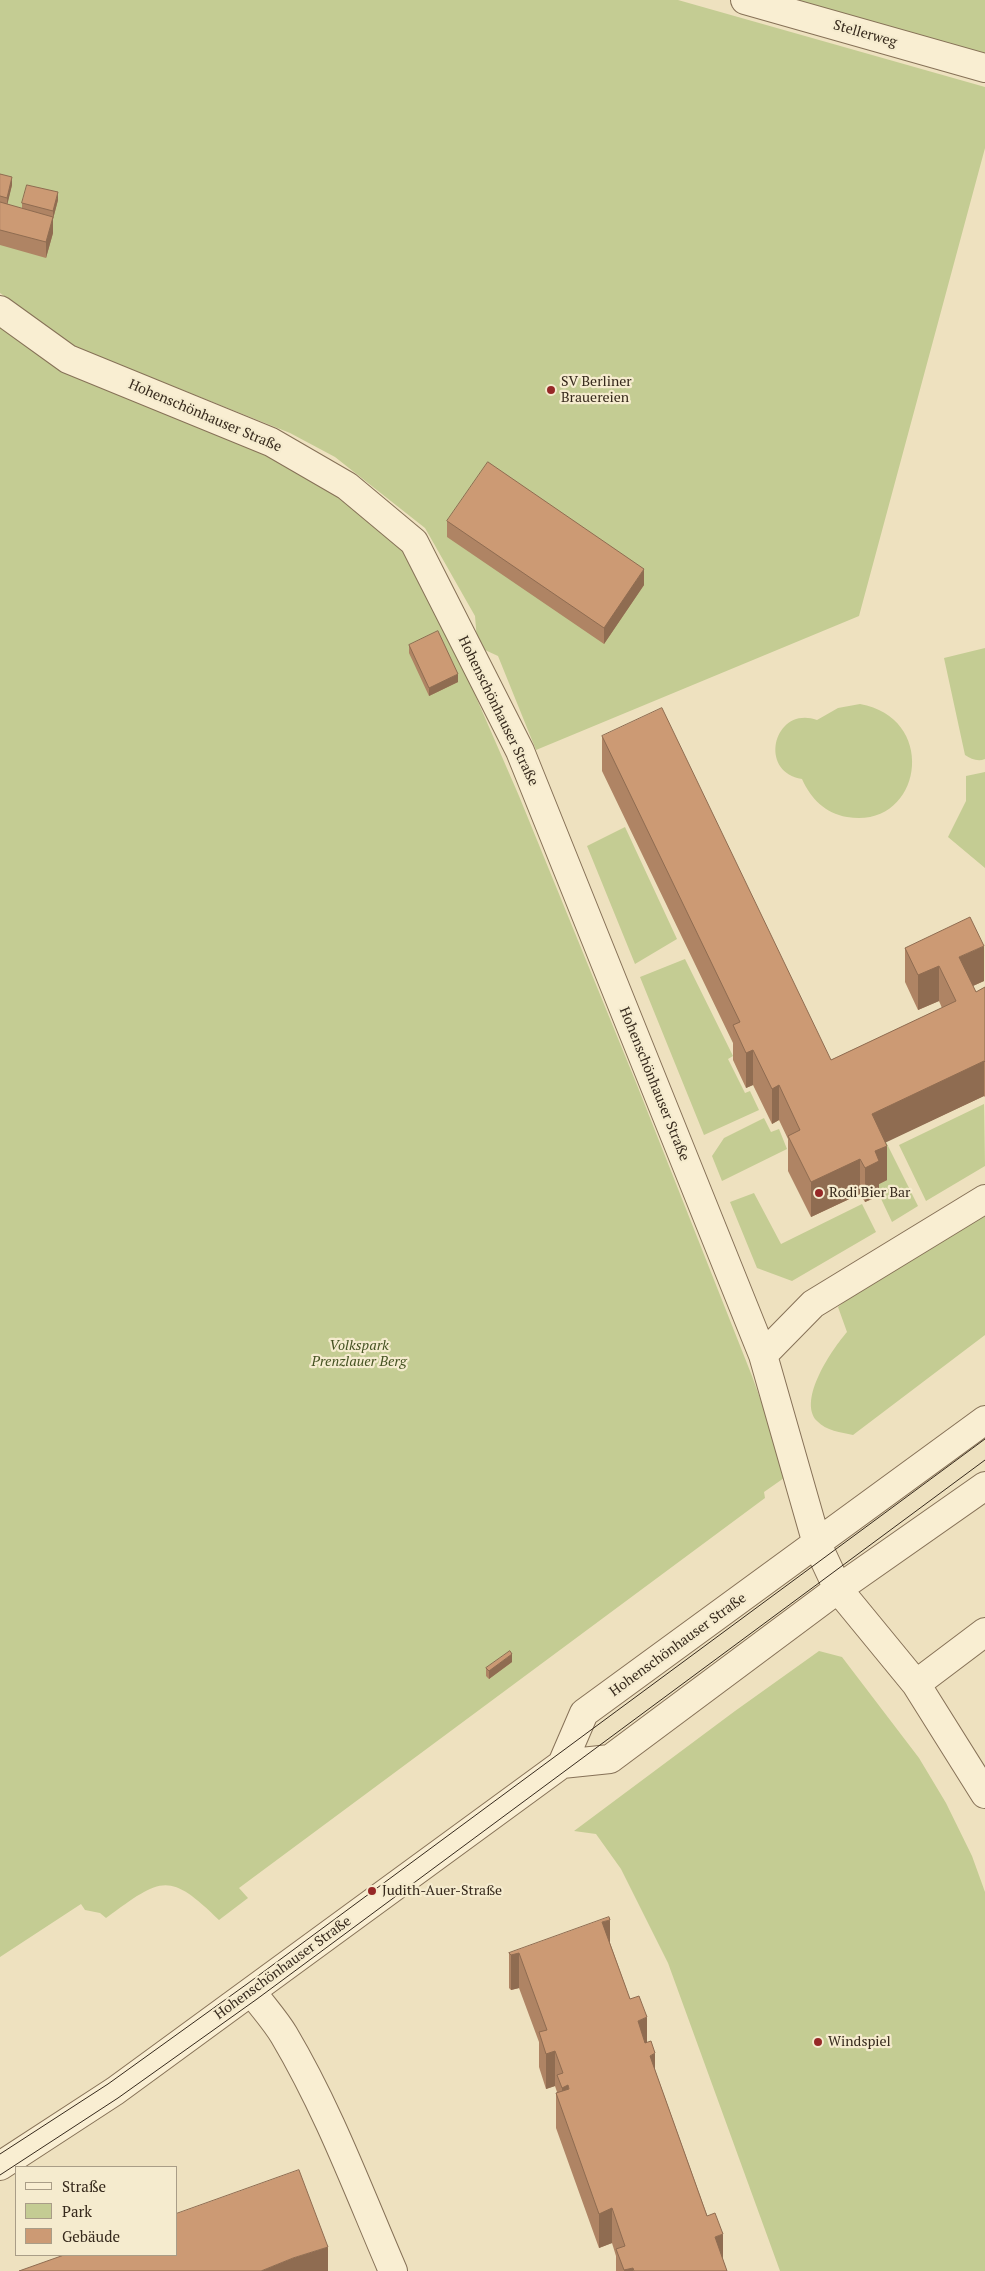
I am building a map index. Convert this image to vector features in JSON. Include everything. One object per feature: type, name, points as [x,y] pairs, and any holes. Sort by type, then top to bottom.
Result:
[{"type":"street","name":"Stellerweg","points":[[745,0],[985,68]]},
{"type":"street","name":"Hohenschönhauser Straße","points":[[0,310],[68,359],[272,442],[347,486],[414,542],[520,751],[763,1355],[817,1544],[838,1589],[916,1684],[985,1794]]},
{"type":"street","points":[[763,1355],[813,1304],[985,1199]]},
{"type":"street","name":"Hohenschönhauser Straße","points":[[0,2166],[115,2091],[562,1764],[584,1714],[985,1420]]},
{"type":"street","points":[[562,1764],[610,1759],[838,1589],[985,1486]]},
{"type":"street","points":[[916,1684],[985,1632]]},
{"type":"street","points":[[252,1992],[284,2034],[334,2128],[393,2271]]},
{"type":"green space","name":"SV Berliner Brauereien","points":[[0,0],[678,0],[985,87],[985,148],[859,616],[536,750],[498,656],[485,650],[477,640],[475,616],[425,528],[335,457],[290,433],[75,347],[0,293]]},
{"type":"green space","points":[[776,0],[985,0],[985,59]]},
{"type":"green space","name":"Volkspark Prenzlauer Berg","points":[[0,326],[256,446],[341,497],[395,541],[409,558],[466,674],[519,796],[637,1085],[752,1376],[770,1426],[784,1478],[764,1492],[765,1498],[239,1888],[248,1898],[219,1920],[188,1893],[175,1887],[164,1885],[140,1894],[106,1918],[100,1913],[85,1910],[81,1904],[0,1957]]},
{"type":"green space","points":[[985,648],[985,759],[977,760],[965,755],[944,658]]},
{"type":"green space","points":[[860,704],[885,713],[902,729],[911,749],[912,771],[905,791],[892,807],[872,816],[847,817],[825,808],[814,799],[802,779],[788,774],[779,765],[776,741],[781,730],[790,722],[802,718],[817,720],[838,708]]},
{"type":"green space","points":[[985,772],[985,868],[948,837],[966,801],[966,776]]},
{"type":"green space","points":[[625,827],[677,939],[635,964],[587,846]]},
{"type":"green space","points":[[685,959],[733,1056],[728,1059],[745,1093],[750,1091],[759,1110],[704,1135],[640,977]]},
{"type":"green space","points":[[984,1104],[985,1166],[926,1201],[899,1145]]},
{"type":"green space","points":[[764,1118],[771,1132],[779,1129],[787,1149],[722,1181],[712,1156],[724,1138]]},
{"type":"green space","points":[[886,1142],[918,1206],[892,1222],[875,1186],[872,1149]]},
{"type":"green space","points":[[754,1193],[781,1244],[862,1204],[876,1232],[792,1281],[757,1268],[730,1202]]},
{"type":"green space","points":[[985,1215],[985,1335],[853,1435],[834,1431],[817,1421],[812,1412],[811,1400],[814,1388],[826,1362],[847,1332],[838,1307],[851,1296]]},
{"type":"green space","points":[[819,1651],[842,1657],[919,1758],[946,1803],[972,1856],[985,1892],[985,2271],[780,2271],[668,1963],[621,1869],[596,1834],[574,1831]]},
{"type":"building","points":[[0,174],[12,177],[7,198],[0,196]]},
{"type":"building","points":[[27,185],[58,192],[53,211],[22,203]]},
{"type":"building","points":[[0,202],[53,217],[46,242],[0,230]]},
{"type":"building","points":[[488,462],[644,569],[604,628],[447,521]]},
{"type":"building","points":[[438,631],[458,674],[429,688],[409,645]]},
{"type":"building","points":[[662,708],[831,1060],[956,1001],[939,966],[918,975],[905,948],[970,917],[984,946],[959,957],[976,992],[985,987],[985,1062],[872,1114],[887,1146],[875,1151],[879,1161],[865,1168],[860,1159],[811,1182],[788,1136],[800,1130],[779,1085],[772,1089],[753,1050],[746,1053],[733,1025],[740,1022],[602,736]]},
{"type":"building","points":[[510,1651],[512,1654],[489,1671],[486,1668]]},
{"type":"building","points":[[609,1917],[610,1920],[602,1922],[630,1999],[639,1996],[647,2017],[638,2021],[645,2043],[651,2041],[655,2053],[650,2056],[707,2216],[715,2213],[723,2234],[715,2237],[727,2271],[634,2271],[633,2268],[624,2270],[616,2249],[625,2246],[612,2208],[599,2214],[556,2093],[569,2089],[568,2085],[562,2088],[557,2075],[563,2073],[555,2051],[546,2054],[539,2032],[547,2030],[519,1953],[511,1955],[509,1953]]},
{"type":"building","points":[[299,2170],[328,2247],[261,2271],[19,2271],[61,2256],[178,2256],[178,2213]]},
{"type":"tram line","points":[[0,2154],[108,2084],[247,1984],[985,1439]]},
{"type":"tram line","points":[[0,2175],[118,2098],[257,1999],[985,1460]]},
{"type":"place","name":"SV Berliner Brauereien","points":[[551,390]]},
{"type":"place","name":"Rodi Bier Bar","points":[[819,1193]]},
{"type":"place","name":"Judith-Auer-Straße","points":[[372,1891]]},
{"type":"place","name":"Windspiel","points":[[818,2042]]}]
